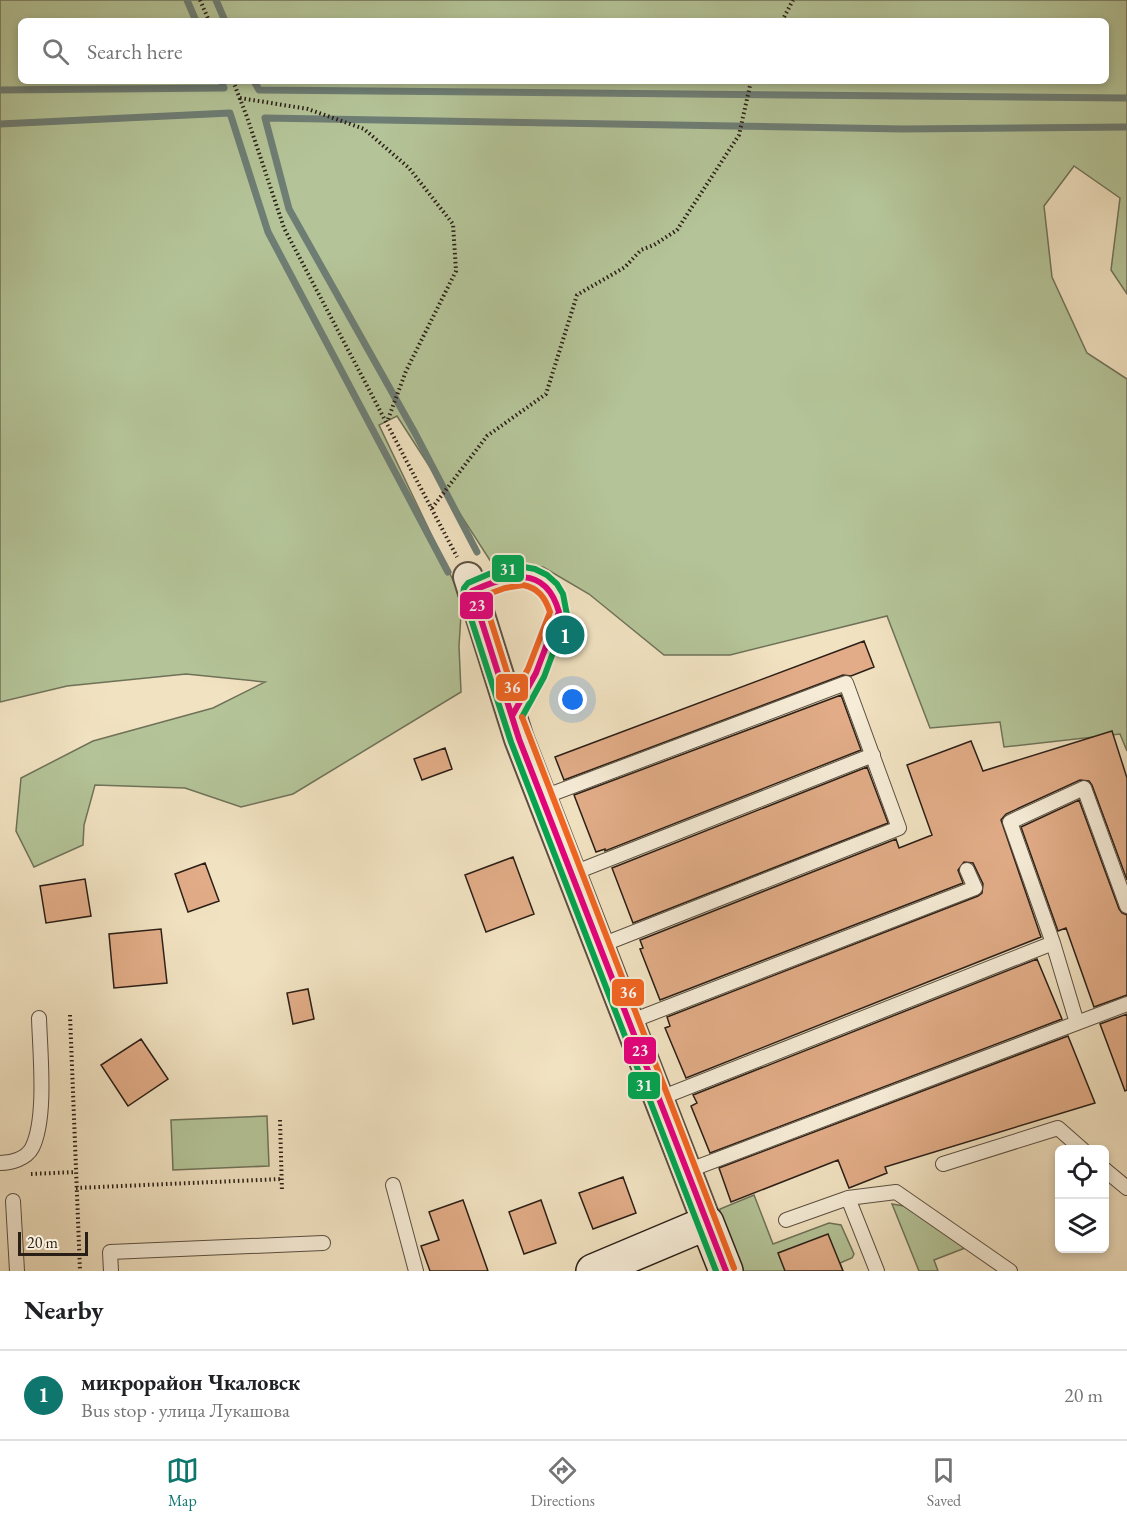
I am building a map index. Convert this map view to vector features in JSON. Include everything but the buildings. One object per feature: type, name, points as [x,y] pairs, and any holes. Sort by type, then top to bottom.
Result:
[{"type":"street","points":[[470,584],[512,716],[542,798],[726,1271]]},
{"type":"street","points":[[593,1271],[707,1224]]},
{"type":"lane","points":[[470,584],[518,576],[536,578],[551,591],[559,612],[536,674],[512,716]]},
{"type":"lane","points":[[542,798],[846,682],[898,828],[599,946]]},
{"type":"lane","points":[[571,874],[873,755]]},
{"type":"lane","points":[[1077,1023],[1053,943],[1010,822],[1084,788],[1127,906]]},
{"type":"lane","points":[[629,1022],[975,888],[967,870]]},
{"type":"lane","points":[[658,1098],[1053,943]]},
{"type":"lane","points":[[687,1171],[1127,1004]]},
{"type":"lane","points":[[0,1163],[13,1163],[32,1149],[41,1113],[39,1018]]},
{"type":"lane","points":[[943,1164],[1058,1128],[1078,1145]]},
{"type":"lane","points":[[1109,1173],[1127,1188]]},
{"type":"lane","points":[[393,1185],[416,1271]]},
{"type":"lane","points":[[786,1220],[848,1198],[896,1192],[1010,1271]]},
{"type":"lane","points":[[848,1198],[876,1271]]},
{"type":"lane","points":[[13,1201],[17,1271]]},
{"type":"lane","points":[[111,1271],[110,1252],[323,1244]]},
{"type":"path","points":[[200,0],[207,18]]},
{"type":"path","points":[[784,18],[793,0]]},
{"type":"path","points":[[234,84],[284,228],[470,584]]},
{"type":"path","points":[[432,508],[487,436],[546,394],[577,296],[625,267],[641,250],[654,245],[677,230],[739,135],[750,84]]},
{"type":"path","points":[[240,98],[308,109],[364,129],[409,168],[453,224],[456,271],[406,371],[387,423]]},
{"type":"path","points":[[70,1015],[80,1271]]},
{"type":"path","points":[[280,1120],[282,1192]]},
{"type":"path","points":[[22,1174],[76,1172]]},
{"type":"path","points":[[76,1188],[282,1179]]},
{"type":"green space","points":[[0,0],[1127,0],[1127,294],[1111,270],[1120,198],[1074,166],[1044,206],[1052,277],[1087,353],[1127,379],[1127,751],[1120,734],[1004,747],[1000,722],[930,728],[887,616],[730,655],[664,655],[589,594],[543,567],[493,565],[397,416],[379,425],[462,599],[459,646],[461,692],[293,794],[241,807],[185,788],[95,785],[84,825],[83,845],[34,867],[16,831],[21,778],[93,741],[213,708],[265,682],[186,674],[67,686],[0,702]]},
{"type":"green space","points":[[267,1116],[269,1166],[173,1170],[171,1120]]},
{"type":"green space","points":[[754,1195],[773,1244],[829,1223],[841,1225],[854,1254],[852,1258],[840,1263],[843,1271],[740,1271],[719,1223],[720,1209]]},
{"type":"green space","points":[[892,1204],[904,1206],[965,1248],[934,1260],[938,1271],[919,1271]]},
{"type":"waterway","points":[[187,0],[195,18]]},
{"type":"waterway","points":[[216,0],[224,18]]},
{"type":"waterway","points":[[0,90],[224,88],[222,84]]},
{"type":"waterway","points":[[256,84],[259,90],[1127,98]]},
{"type":"waterway","points":[[0,124],[230,113],[268,232],[448,572]]},
{"type":"waterway","points":[[477,552],[415,433],[289,209],[265,118],[904,129],[1127,127]]},
{"type":"transit line","name":"31","points":[[522,717],[544,677],[567,615],[563,594],[557,584],[547,575],[524,567],[489,574],[468,583],[463,594],[511,742],[716,1271]]},
{"type":"transit line","name":"23","points":[[512,716],[536,673],[559,612],[553,596],[545,586],[524,577],[499,581],[472,591],[519,739],[726,1271]]},
{"type":"transit line","name":"36","points":[[523,585],[533,588],[540,594],[550,612],[528,669],[514,694],[483,596],[505,588],[523,585]]},
{"type":"transit line","name":"36","points":[[522,717],[734,1268]]},
{"type":"place","name":"микрорайон Чкаловск","points":[[565,635]]}]
